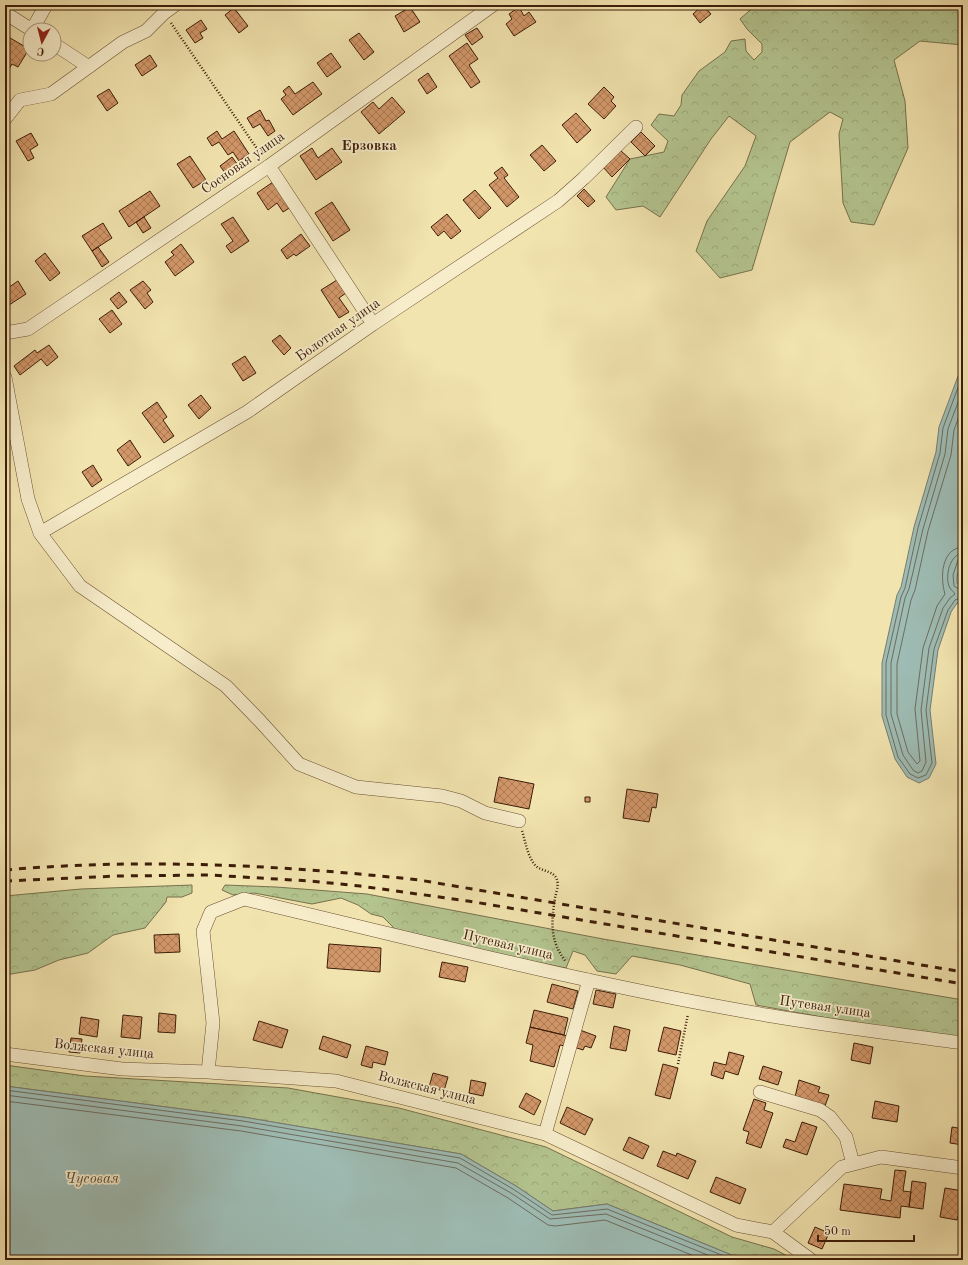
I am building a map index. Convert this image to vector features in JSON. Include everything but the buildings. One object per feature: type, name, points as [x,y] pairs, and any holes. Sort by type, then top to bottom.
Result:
[{"type":"street","points":[[36,22],[46,5]]},
{"type":"street","points":[[5,119],[20,100],[51,94],[123,42],[146,31],[164,13],[175,5]]},
{"type":"street","name":"Сосновая улица","points":[[5,333],[28,329],[269,166],[493,5]]},
{"type":"street","points":[[5,13],[22,24]]},
{"type":"street","points":[[62,49],[89,67]]},
{"type":"street","name":"Болотная улица","points":[[40,533],[247,412],[373,324],[558,201],[584,178],[636,127]]},
{"type":"street","points":[[269,166],[373,324]]},
{"type":"street","points":[[5,378],[28,498],[40,533],[80,586],[226,686],[299,764],[356,787],[442,796],[461,801],[485,813],[519,821]]},
{"type":"street","name":"Путевая улица","points":[[208,1072],[213,1023],[203,931],[210,912],[244,899],[589,980],[691,1001],[766,1015],[963,1043]]},
{"type":"street","points":[[545,1134],[589,980]]},
{"type":"street","name":"Волжская улица","points":[[5,1054],[122,1069],[208,1072],[336,1081],[545,1134],[736,1225],[773,1232],[811,1260]]},
{"type":"street","points":[[760,1092],[820,1110],[830,1117],[846,1137],[853,1164]]},
{"type":"street","points":[[773,1232],[842,1167],[881,1157],[963,1168]]},
{"type":"path","points":[[164,13],[269,166]]},
{"type":"path","points":[[526,844],[529,857],[537,867],[554,874],[558,881],[553,915],[553,937],[556,946],[571,968],[573,976]]},
{"type":"path","points":[[678,1064],[691,1001]]},
{"type":"green space","points":[[756,5],[945,5],[963,11],[963,45],[920,41],[894,60],[905,101],[908,148],[874,225],[851,222],[843,203],[839,134],[843,119],[830,112],[790,142],[752,270],[720,278],[696,251],[707,221],[745,166],[756,136],[729,116],[711,139],[660,217],[643,206],[616,210],[606,197],[630,159],[664,152],[668,141],[651,125],[659,114],[674,116],[681,105],[682,95],[699,71],[725,52],[731,41],[745,39],[746,51],[754,60],[762,52],[762,44],[747,29],[740,19]]},
{"type":"green space","points":[[192,885],[192,893],[182,897],[167,897],[166,902],[145,928],[113,935],[88,953],[59,960],[35,970],[5,975],[5,896],[81,889]]},
{"type":"green space","points":[[225,885],[276,887],[367,894],[603,939],[963,1000],[963,1039],[871,1026],[756,1005],[750,984],[680,965],[632,956],[616,974],[597,971],[585,955],[573,951],[566,968],[481,951],[396,930],[383,917],[371,914],[358,905],[341,898],[312,904],[254,893],[233,895],[222,890]]},
{"type":"green space","points":[[5,1065],[85,1076],[288,1088],[399,1108],[546,1147],[732,1237],[774,1249],[789,1257],[789,1260],[744,1260],[607,1204],[553,1211],[516,1186],[461,1154],[243,1117],[5,1086]]},
{"type":"water","points":[[963,363],[963,557],[957,576],[957,583],[963,584],[963,606],[957,603],[951,612],[938,650],[930,710],[936,764],[929,778],[919,783],[907,777],[895,759],[882,716],[882,663],[914,527],[936,452],[939,427]]},
{"type":"water","name":"Чусовая","points":[[5,1086],[243,1117],[461,1154],[516,1186],[553,1211],[607,1204],[744,1260],[5,1260]]},
{"type":"railway","points":[[5,870],[108,864],[212,865],[316,870],[419,880],[963,972]]},
{"type":"railway","points":[[5,881],[118,876],[210,875],[310,881],[360,886],[468,901],[963,984]]},
{"type":"district","name":"Ерзовка","points":[[369,146]]}]
